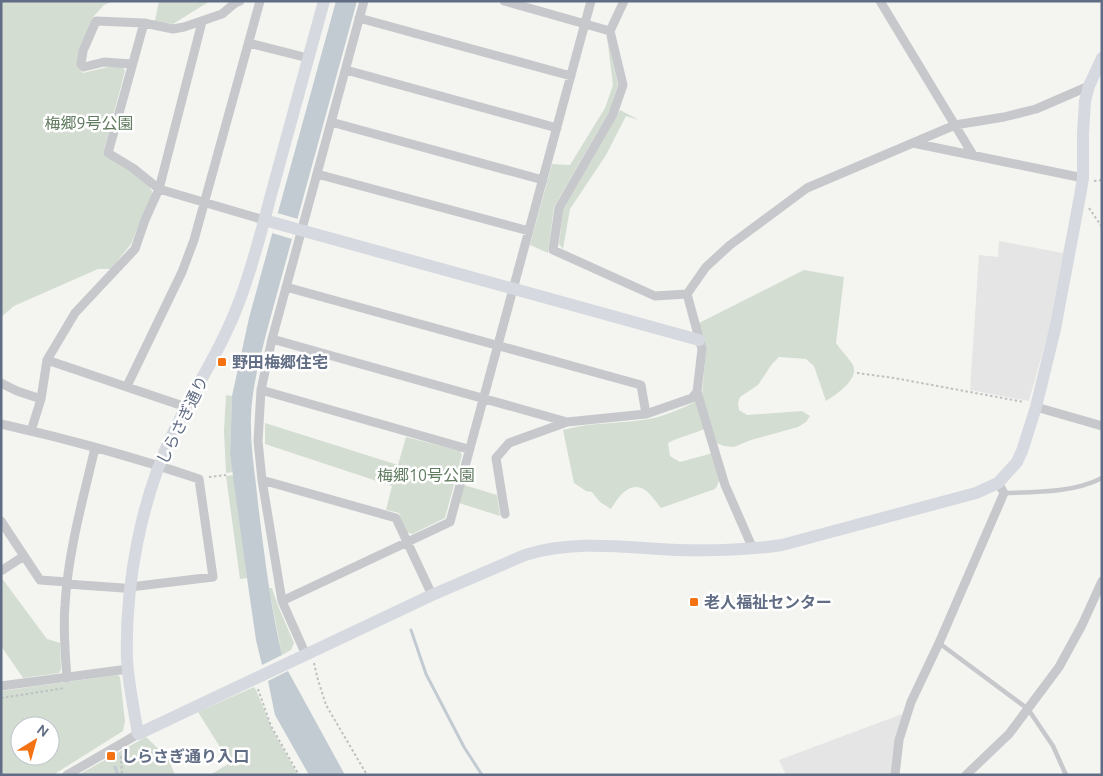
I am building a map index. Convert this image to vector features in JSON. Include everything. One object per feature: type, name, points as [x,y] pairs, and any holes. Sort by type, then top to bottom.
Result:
[{"type":"street","points":[[132,64],[104,62],[84,67],[81,64],[83,51],[96,21],[144,23],[173,29],[202,22],[222,14],[240,1]]},
{"type":"street","points":[[127,386],[182,272],[194,240],[260,1]]},
{"type":"street","name":"しらさぎ通り","points":[[138,734],[128,669],[127,587],[146,510],[172,434],[218,348],[239,303],[269,222],[308,58],[324,1]]},
{"type":"street","points":[[309,653],[282,601],[262,480],[258,441],[261,390],[298,229],[317,174],[364,1]]},
{"type":"street","points":[[504,1],[610,30]]},
{"type":"street","points":[[282,601],[450,522],[468,448],[484,398],[592,1]]},
{"type":"street","points":[[624,1],[610,30],[624,85],[613,114],[559,208],[554,250],[655,296],[687,294]]},
{"type":"street","points":[[880,1],[973,155]]},
{"type":"street","points":[[359,18],[571,76]]},
{"type":"street","points":[[31,431],[41,399],[47,360],[75,313],[135,248],[159,189],[202,22]]},
{"type":"street","points":[[144,23],[108,153],[133,168],[159,189],[269,222],[699,340]]},
{"type":"street","points":[[249,43],[308,58]]},
{"type":"street","points":[[895,775],[899,740],[911,702],[939,643],[1001,488],[1022,451],[1036,408],[1056,329],[1083,178],[1085,101],[1102,58]]},
{"type":"street","points":[[346,70],[557,128]]},
{"type":"street","points":[[753,549],[726,486],[698,392],[702,349],[687,294],[706,267],[730,245],[807,188],[955,125],[1004,117],[1036,109],[1090,86]]},
{"type":"street","points":[[331,122],[543,180]]},
{"type":"street","points":[[913,143],[1083,178]]},
{"type":"street","points":[[317,174],[529,231]]},
{"type":"street","points":[[286,287],[641,385],[646,414]]},
{"type":"street","points":[[272,339],[567,422]]},
{"type":"street","points":[[47,360],[186,407]]},
{"type":"street","points":[[1,383],[41,399]]},
{"type":"street","points":[[261,390],[468,448]]},
{"type":"street","points":[[505,514],[496,458],[508,443],[567,422],[646,414],[692,398],[698,392]]},
{"type":"street","points":[[1036,408],[1102,426]]},
{"type":"street","points":[[1,424],[160,466],[199,479],[213,577],[127,587],[40,580],[1,521]]},
{"type":"street","points":[[67,678],[64,648],[64,606],[94,448]]},
{"type":"street","points":[[262,480],[396,518],[432,595]]},
{"type":"street","points":[[67,775],[138,734],[432,595],[525,555],[556,547],[590,545],[681,550],[753,549],[782,544],[948,500],[1001,488]]},
{"type":"street","points":[[1,571],[24,556]]},
{"type":"street","points":[[966,775],[1009,734],[1059,666],[1082,625],[1102,581]]},
{"type":"street","points":[[1,686],[128,669]]},
{"type":"lane","points":[[1001,488],[1067,489],[1082,486],[1102,478]]},
{"type":"lane","points":[[939,643],[1028,709],[1053,746],[1066,775]]},
{"type":"path","points":[[1080,196],[1102,227]]},
{"type":"path","points":[[857,373],[1020,401],[1030,403],[1036,408]]},
{"type":"path","points":[[199,479],[226,475]]},
{"type":"path","points":[[309,653],[326,705],[367,775]]},
{"type":"path","points":[[257,678],[271,726],[300,775]]},
{"type":"path","points":[[1,698],[66,688]]},
{"type":"path","points":[[121,744],[122,775]]},
{"type":"shaded area","points":[[336,1],[357,1],[266,335],[253,393],[251,440],[271,602],[282,655],[262,665],[256,640],[230,454],[232,396],[249,318]]},
{"type":"shaded area","points":[[999,241],[1063,253],[1048,333],[1029,401],[970,390],[979,255],[998,257]]},
{"type":"shaded area","points":[[288,671],[345,775],[309,775],[275,715],[268,681]]},
{"type":"shaded area","points":[[905,713],[891,775],[786,775],[779,760]]},
{"type":"green space","name":"梅郷9号公園","points":[[1,1],[113,1],[104,5],[93,17],[77,59],[83,73],[108,67],[123,67],[125,71],[103,154],[139,177],[153,194],[131,244],[111,269],[98,269],[14,306],[1,317]]},
{"type":"green space","points":[[159,1],[210,1],[173,24],[155,21]]},
{"type":"green space","points":[[607,37],[618,85],[610,110],[554,207],[548,253],[530,245],[552,164],[570,165],[605,108],[613,85]]},
{"type":"green space","points":[[620,110],[639,120],[626,116],[606,155],[570,209],[563,249],[559,244],[563,210]]},
{"type":"green space","points":[[804,270],[844,277],[836,343],[854,368],[851,379],[842,390],[826,401],[814,366],[806,359],[779,357],[758,385],[740,397],[738,403],[739,410],[747,415],[802,411],[810,416],[806,422],[798,427],[751,440],[734,447],[717,443],[702,395],[706,350],[699,323]]},
{"type":"green space","points":[[226,395],[232,396],[230,453],[233,472],[226,473],[224,431]]},
{"type":"green space","points":[[697,401],[705,429],[668,443],[670,456],[680,462],[713,453],[719,476],[718,485],[715,489],[661,508],[645,490],[634,487],[625,492],[611,509],[600,502],[592,492],[586,491],[574,483],[563,430],[574,427],[649,419],[674,412]]},
{"type":"green space","name":"梅郷10号公園","points":[[265,423],[398,465],[406,437],[460,451],[462,455],[445,518],[412,534],[407,532],[399,513],[386,510],[392,486],[265,444]]},
{"type":"green space","points":[[234,475],[247,578],[240,579],[226,476]]},
{"type":"green space","points":[[464,485],[497,495],[500,516],[459,503]]},
{"type":"green space","points":[[1,577],[47,639],[60,643],[61,669],[59,673],[23,678],[1,646]]},
{"type":"green space","points":[[269,588],[272,588],[294,643],[291,650],[282,655]]},
{"type":"green space","points":[[118,675],[120,677],[125,721],[123,731],[53,775],[1,775],[1,691]]},
{"type":"green space","points":[[254,687],[273,731],[298,775],[210,775],[230,763],[198,712]]},
{"type":"green space","points":[[146,737],[168,758],[175,775],[78,775]]},
{"type":"pier","points":[[277,213],[298,219],[292,239],[272,233]]},
{"type":"waterway","points":[[411,630],[426,674],[464,747],[482,775]]},
{"type":"waterway","points":[[115,767],[118,775]]},
{"type":"place","name":"野田梅郷住宅","points":[[222,362]]},
{"type":"place","name":"老人福祉センター","points":[[694,602]]},
{"type":"place","name":"しらさぎ通り入口","points":[[111,756]]}]
